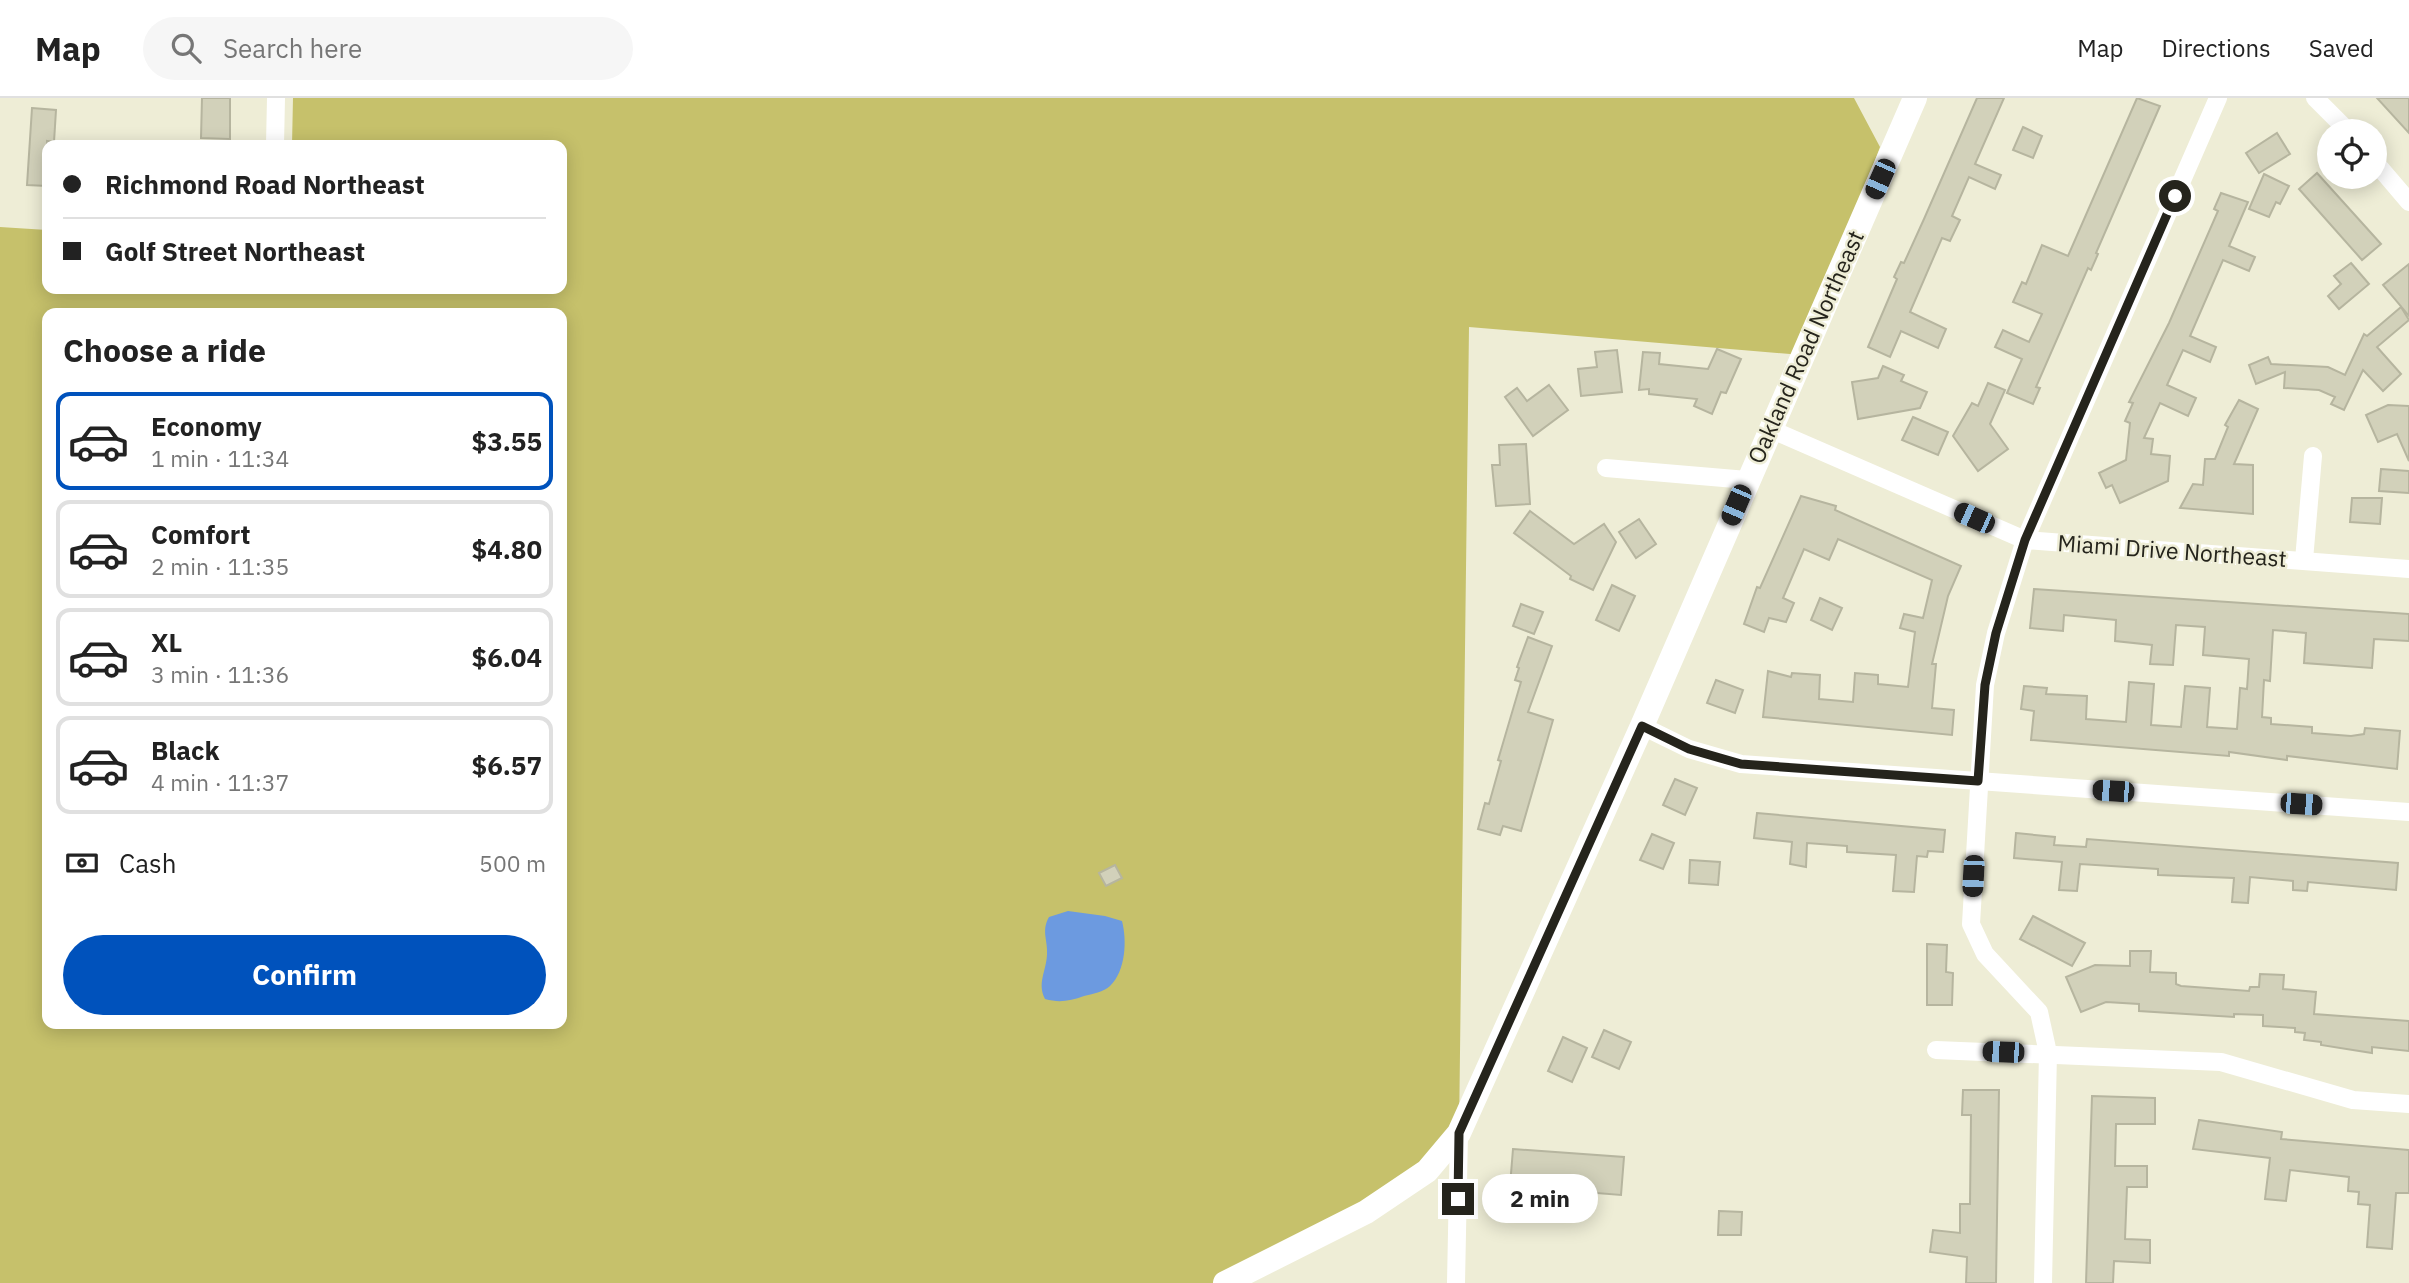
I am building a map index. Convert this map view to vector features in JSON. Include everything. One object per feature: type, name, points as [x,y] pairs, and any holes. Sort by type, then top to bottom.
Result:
[{"type":"main road","name":"Oakland Road Northeast","points":[[1225,1283],[1366,1212],[1427,1171],[1459,1133],[1642,726],[1746,480],[1915,98]]},
{"type":"street","points":[[275,140],[276,98]]},
{"type":"street","points":[[2043,1283],[2048,1053],[2039,1012],[1985,954],[1971,924],[1985,685],[1996,633],[2025,540],[2218,98]]},
{"type":"street","points":[[2315,98],[2336,119]]},
{"type":"street","points":[[2387,176],[2409,202]]},
{"type":"street","name":"Miami Drive Northeast","points":[[1770,429],[2025,540],[2409,569]]},
{"type":"street","name":"Miami Drive Northeast","points":[[2304,560],[2314,456]]},
{"type":"street","points":[[1606,468],[1746,480]]},
{"type":"street","points":[[1642,726],[1689,749],[1741,764],[2409,812]]},
{"type":"street","points":[[1936,1050],[2221,1062],[2353,1100],[2409,1104]]},
{"type":"street","points":[[1456,1283],[1459,1133]]},
{"type":"shaded area","points":[[293,98],[1854,98],[1880,147],[1802,355],[1469,327],[1459,1133],[1427,1171],[1225,1283],[0,1283],[0,227],[42,230],[42,294],[567,294],[567,140],[292,140]]},
{"type":"water","points":[[1068,911],[1122,921],[1125,946],[1122,964],[1115,980],[1105,990],[1069,1000],[1045,999],[1042,988],[1047,955],[1045,927],[1049,917]]},
{"type":"building","points":[[202,98],[230,98],[230,139],[201,138]]},
{"type":"building","points":[[1977,98],[2004,98],[1975,164],[2001,175],[1995,189],[1969,177],[1952,216],[1960,220],[1950,241],[1942,238],[1910,312],[1946,329],[1938,348],[1901,331],[1890,357],[1868,347],[1897,279],[1894,277],[1901,262],[1904,263]]},
{"type":"building","points":[[2137,98],[2160,106],[2091,270],[2088,268],[2036,387],[2040,388],[2033,404],[2007,393],[2022,359],[1995,347],[2003,330],[2029,342],[2042,314],[2013,302],[2022,282],[2026,284],[2042,245],[2068,256]]},
{"type":"building","points":[[2377,98],[2409,98],[2409,133]]},
{"type":"building","points":[[32,108],[56,110],[54,140],[42,140],[42,186],[27,185]]},
{"type":"building","points":[[2023,127],[2042,136],[2033,158],[2013,150]]},
{"type":"building","points":[[2277,133],[2290,154],[2259,173],[2246,153]]},
{"type":"building","points":[[2317,173],[2317,189],[2331,189],[2381,244],[2362,260],[2299,189]]},
{"type":"building","points":[[2264,174],[2289,186],[2280,204],[2276,202],[2269,217],[2249,209]]},
{"type":"building","points":[[2221,193],[2248,202],[2229,246],[2255,257],[2249,271],[2223,260],[2190,336],[2216,347],[2210,362],[2183,350],[2167,385],[2196,398],[2188,416],[2160,403],[2144,438],[2153,439],[2151,454],[2170,456],[2168,481],[2120,503],[2112,485],[2106,488],[2099,473],[2126,460],[2130,423],[2125,421],[2133,403],[2129,402],[2169,323],[2218,211],[2214,209]]},
{"type":"building","points":[[2351,263],[2369,284],[2339,309],[2328,296],[2341,284],[2334,276]]},
{"type":"building","points":[[2409,264],[2409,316],[2383,285]]},
{"type":"building","points":[[2401,307],[2409,320],[2377,347],[2401,374],[2383,391],[2363,370],[2344,410],[2331,404],[2335,397],[2319,390],[2284,388],[2285,372],[2256,384],[2249,365],[2268,357],[2271,364],[2328,367],[2345,375],[2364,334],[2367,336]]},
{"type":"building","points":[[1717,349],[1741,359],[1726,393],[1721,392],[1712,414],[1694,406],[1697,399],[1649,394],[1649,389],[1639,390],[1643,352],[1660,353],[1659,364],[1708,369]]},
{"type":"building","points":[[1617,350],[1622,392],[1581,396],[1578,369],[1597,367],[1595,352]]},
{"type":"building","points":[[1883,366],[1904,375],[1901,381],[1927,392],[1920,408],[1858,419],[1852,382],[1878,378]]},
{"type":"building","points":[[1988,383],[2005,390],[1990,424],[2008,449],[1978,471],[1953,436],[1972,403],[1978,406]]},
{"type":"building","points":[[1549,385],[1568,410],[1533,436],[1505,397],[1517,388],[1527,401]]},
{"type":"building","points":[[2239,400],[2258,409],[2234,464],[2253,465],[2253,514],[2180,508],[2193,484],[2203,485],[2205,459],[2215,459],[2228,427],[2225,425]]},
{"type":"building","points":[[2388,405],[2409,406],[2409,461],[2397,434],[2378,442],[2366,415]]},
{"type":"building","points":[[1913,417],[1948,432],[1938,455],[1902,440]]},
{"type":"building","points":[[1526,444],[1530,504],[1496,506],[1492,465],[1500,465],[1499,445]]},
{"type":"building","points":[[2381,469],[2409,471],[2409,493],[2379,491]]},
{"type":"building","points":[[1801,496],[1836,506],[1835,510],[1961,566],[1948,596],[1932,664],[1936,664],[1932,708],[1954,710],[1952,735],[1763,717],[1768,671],[1791,677],[1792,673],[1820,675],[1819,699],[1853,702],[1855,673],[1878,675],[1878,684],[1908,687],[1915,632],[1900,628],[1904,614],[1923,618],[1932,580],[1838,539],[1829,560],[1804,549],[1783,598],[1794,603],[1786,622],[1769,618],[1764,632],[1744,624],[1757,587],[1760,588]]},
{"type":"building","points":[[2352,498],[2382,498],[2380,524],[2350,522]]},
{"type":"building","points":[[1530,511],[1574,544],[1604,524],[1616,542],[1593,590],[1570,579],[1571,576],[1514,533]]},
{"type":"building","points":[[1639,519],[1656,544],[1636,558],[1619,532]]},
{"type":"building","points":[[1612,585],[1635,596],[1619,631],[1596,620]]},
{"type":"building","points":[[2034,589],[2409,614],[2409,641],[2374,639],[2372,668],[2304,663],[2306,633],[2273,630],[2270,681],[2264,680],[2262,717],[2271,718],[2271,724],[2312,727],[2312,733],[2351,736],[2364,734],[2365,728],[2400,731],[2397,769],[2287,756],[2287,760],[2229,752],[2229,756],[2031,740],[2034,711],[2021,709],[2024,686],[2047,688],[2046,694],[2087,696],[2086,719],[2126,722],[2129,682],[2154,684],[2151,725],[2181,727],[2185,686],[2210,688],[2207,727],[2237,729],[2240,688],[2247,689],[2249,659],[2203,655],[2205,627],[2176,625],[2173,665],[2150,664],[2152,645],[2115,641],[2116,620],[2064,615],[2063,631],[2030,628]]},
{"type":"building","points":[[1820,598],[1842,608],[1832,630],[1811,620]]},
{"type":"building","points":[[1521,604],[1543,612],[1534,634],[1513,626]]},
{"type":"building","points":[[1528,637],[1552,646],[1528,712],[1553,720],[1521,831],[1503,826],[1500,835],[1478,829],[1485,803],[1489,804],[1501,761],[1498,760],[1521,682],[1515,680],[1519,668],[1517,667]]},
{"type":"building","points":[[1716,680],[1743,690],[1735,713],[1707,703]]},
{"type":"building","points":[[1675,779],[1697,788],[1685,815],[1663,805]]},
{"type":"building","points":[[1757,813],[1945,830],[1943,852],[1928,851],[1927,857],[1917,856],[1914,892],[1893,891],[1896,855],[1847,852],[1847,846],[1807,843],[1806,867],[1790,864],[1792,842],[1754,838]]},
{"type":"building","points":[[2016,833],[2055,837],[2054,845],[2086,847],[2087,839],[2398,863],[2396,890],[2308,882],[2307,891],[2293,890],[2293,881],[2250,877],[2248,903],[2232,902],[2234,878],[2158,875],[2158,869],[2080,864],[2077,891],[2059,890],[2062,862],[2014,858]]},
{"type":"building","points":[[1652,834],[1674,843],[1663,869],[1640,860]]},
{"type":"building","points":[[1690,860],[1720,862],[1718,885],[1689,883]]},
{"type":"building","points":[[1115,865],[1122,878],[1106,886],[1099,873]]},
{"type":"building","points":[[2033,916],[2085,943],[2072,966],[2020,939]]},
{"type":"building","points":[[1927,944],[1947,945],[1946,972],[1953,973],[1952,1005],[1927,1005]]},
{"type":"building","points":[[2130,951],[2151,951],[2150,972],[2176,973],[2176,984],[2181,986],[2249,991],[2250,987],[2259,987],[2260,974],[2284,975],[2283,989],[2316,992],[2314,1014],[2409,1021],[2409,1051],[2372,1047],[2372,1053],[2321,1045],[2321,1042],[2304,1040],[2305,1033],[2295,1032],[2295,1028],[2263,1026],[2263,1015],[2234,1014],[2234,1017],[2139,1011],[2139,1004],[2106,1002],[2081,1012],[2066,977],[2095,965],[2130,966]]},
{"type":"building","points":[[1604,1030],[1631,1042],[1619,1069],[1592,1057]]},
{"type":"building","points":[[1563,1037],[1587,1048],[1572,1082],[1548,1071]]},
{"type":"building","points":[[1963,1090],[1999,1090],[1996,1283],[1966,1283],[1967,1257],[1930,1252],[1933,1230],[1960,1233],[1960,1204],[1970,1204],[1971,1115],[1962,1115]]},
{"type":"building","points":[[2092,1096],[2155,1098],[2155,1124],[2116,1124],[2115,1166],[2147,1166],[2147,1187],[2127,1187],[2125,1239],[2150,1240],[2150,1263],[2114,1261],[2113,1283],[2086,1283]]},
{"type":"building","points":[[2199,1120],[2282,1132],[2281,1139],[2409,1150],[2409,1193],[2396,1193],[2392,1249],[2367,1247],[2370,1205],[2358,1204],[2359,1192],[2348,1191],[2349,1177],[2290,1170],[2286,1201],[2265,1199],[2270,1158],[2193,1149]]},
{"type":"building","points":[[1513,1149],[1624,1157],[1621,1195],[1510,1186]]},
{"type":"building","points":[[1719,1211],[1742,1212],[1741,1235],[1718,1235]]},
{"type":"route","points":[[1458,1199],[1459,1133],[1642,726],[1689,749],[1741,764],[1978,781],[1985,685],[1996,633],[2025,540],[2175,196]]}]
